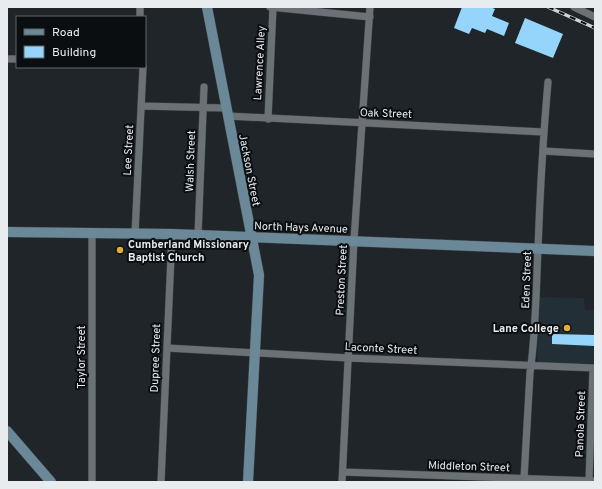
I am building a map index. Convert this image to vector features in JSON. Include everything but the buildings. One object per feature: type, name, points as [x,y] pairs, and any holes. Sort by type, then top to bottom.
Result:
[{"type":"street","points":[[271,7],[370,17]]},
{"type":"street","name":"Lawrence Alley","points":[[268,119],[271,7]]},
{"type":"street","name":"Preston Street","points":[[342,482],[354,240],[370,7]]},
{"type":"street","points":[[574,7],[595,17]]},
{"type":"street","name":"Jackson Street","points":[[208,12],[259,275],[248,482]]},
{"type":"street","name":"Lee Street","points":[[135,234],[143,68]]},
{"type":"street","name":"Eden Street","points":[[524,478],[538,248],[542,151],[548,82]]},
{"type":"street","name":"Walsh Street","points":[[198,235],[204,87]]},
{"type":"street","name":"Oak Street","points":[[141,106],[203,108],[268,119],[544,132]]},
{"type":"street","points":[[542,151],[595,154]]},
{"type":"street","name":"North Hays Avenue","points":[[7,232],[172,234],[251,238],[354,240],[595,251]]},
{"type":"street","name":"Taylor Street","points":[[92,233],[92,482]]},
{"type":"street","name":"Dupree Street","points":[[162,482],[172,234]]},
{"type":"street","name":"Laconte Street","points":[[167,348],[349,358],[594,368]]},
{"type":"street","name":"Panola Street","points":[[592,481],[594,368]]},
{"type":"street","points":[[7,431],[51,482]]},
{"type":"street","name":"Middleton Street","points":[[343,472],[419,479],[498,480],[524,478],[592,481]]},
{"type":"shaded area","name":"Lane College","points":[[540,297],[584,298],[585,310],[595,310],[595,364],[539,362],[537,359]]},
{"type":"railway","points":[[548,7],[595,28]]},
{"type":"place","name":"Cumberland Missionary Baptist Church","points":[[120,250]]},
{"type":"place","name":"Lane College","points":[[567,328]]}]
